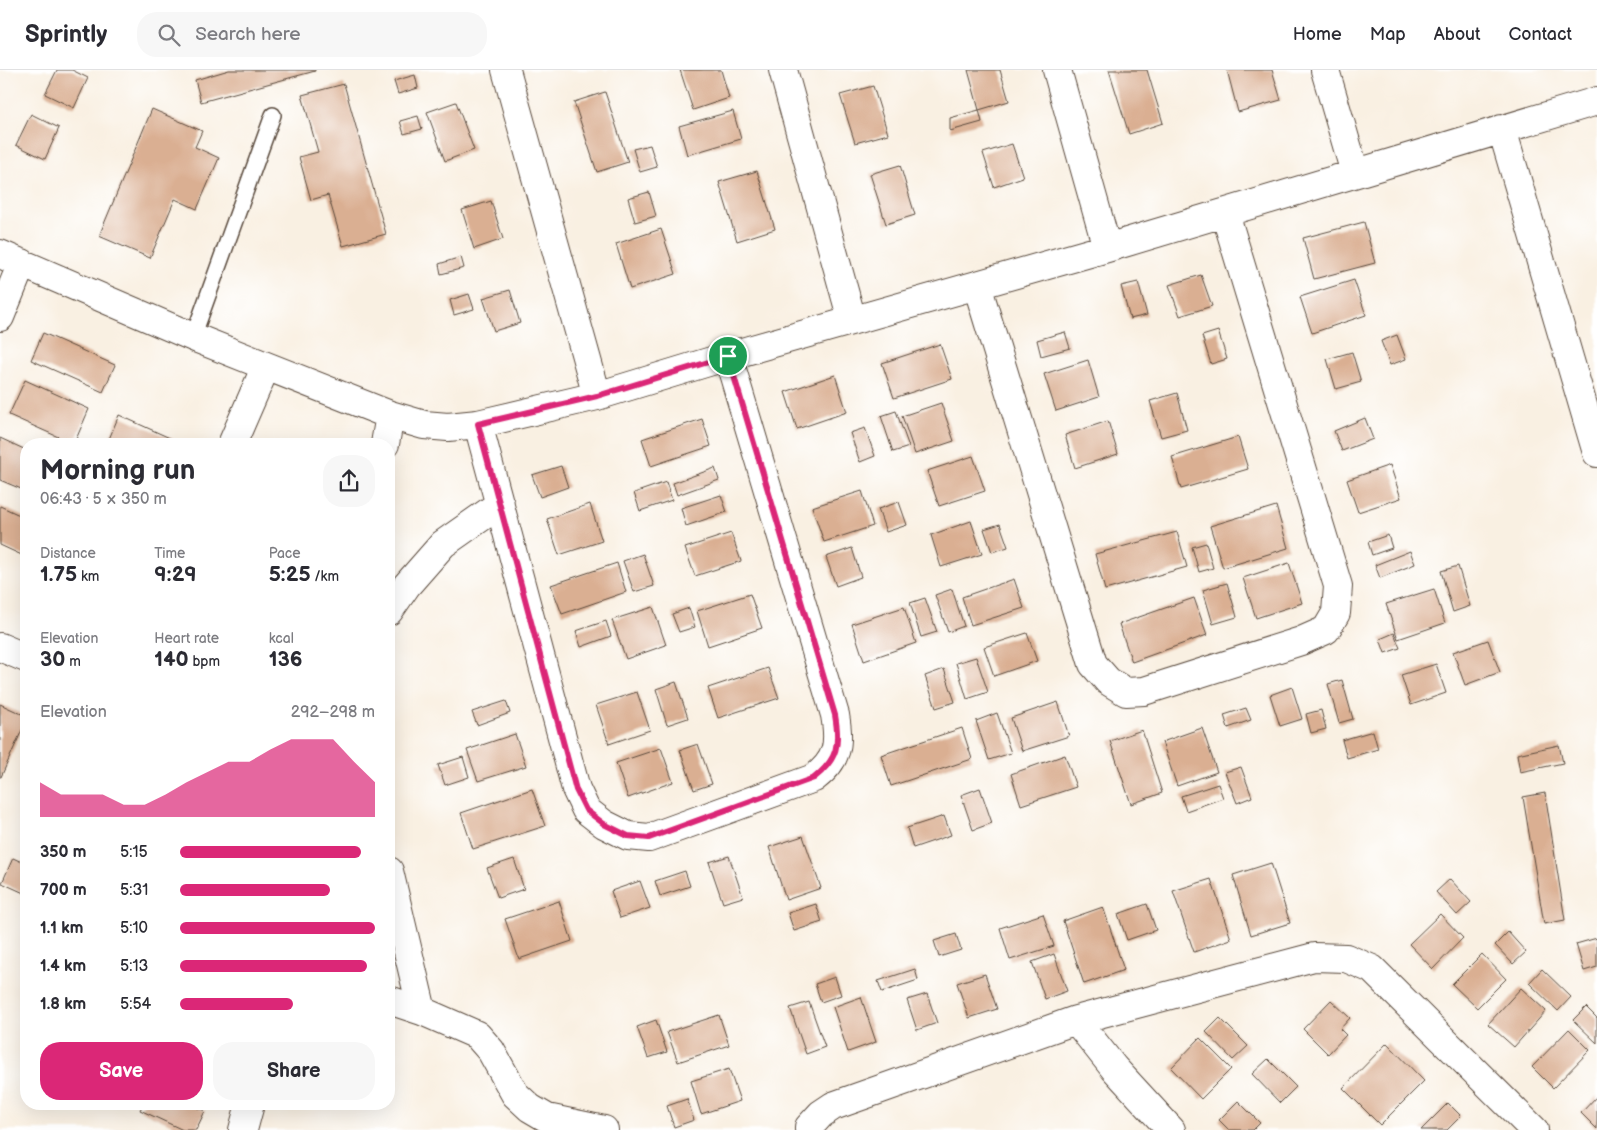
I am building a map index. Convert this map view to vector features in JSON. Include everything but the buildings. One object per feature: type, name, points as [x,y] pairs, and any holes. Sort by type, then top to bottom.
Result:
[{"type":"street","points":[[506,70],[597,396]]},
{"type":"street","points":[[783,70],[852,320]]},
{"type":"street","points":[[1057,70],[1107,248]]},
{"type":"street","points":[[1325,70],[1355,173]]},
{"type":"street","points":[[0,316],[11,259],[193,337],[390,416],[424,425],[448,427],[478,424],[597,396],[852,320],[1107,248],[1597,101]]},
{"type":"street","points":[[1502,129],[1589,397],[1597,453]]},
{"type":"street","points":[[977,285],[1093,664],[1108,681],[1126,692],[1144,691],[1301,642],[1326,630],[1336,614],[1338,586],[1225,213]]},
{"type":"street","points":[[478,424],[576,790],[586,810],[604,824],[628,836],[649,838],[814,778],[826,769],[836,751],[838,735],[835,715],[728,356]]},
{"type":"street","points":[[235,438],[266,366]]},
{"type":"street","points":[[386,438],[390,416]]},
{"type":"street","points":[[395,602],[407,585],[443,544],[500,504]]},
{"type":"street","points":[[0,648],[20,656]]},
{"type":"street","points":[[395,896],[422,1011]]},
{"type":"street","points":[[804,1129],[821,1114],[834,1106],[1076,1020],[1314,958],[1346,958],[1372,969],[1534,1130]]},
{"type":"street","points":[[395,1002],[422,1011],[477,1036],[491,1051],[516,1094],[530,1108],[547,1118],[604,1130]]},
{"type":"street","points":[[1076,1020],[1114,1068],[1171,1130]]},
{"type":"street","points":[[243,1130],[248,1110]]},
{"type":"lane","points":[[193,337],[273,115]]},
{"type":"route","points":[[728,356],[835,715],[838,735],[836,751],[826,769],[814,778],[649,838],[628,836],[604,824],[586,810],[576,790],[478,424],[503,420],[597,396],[728,356]]}]
